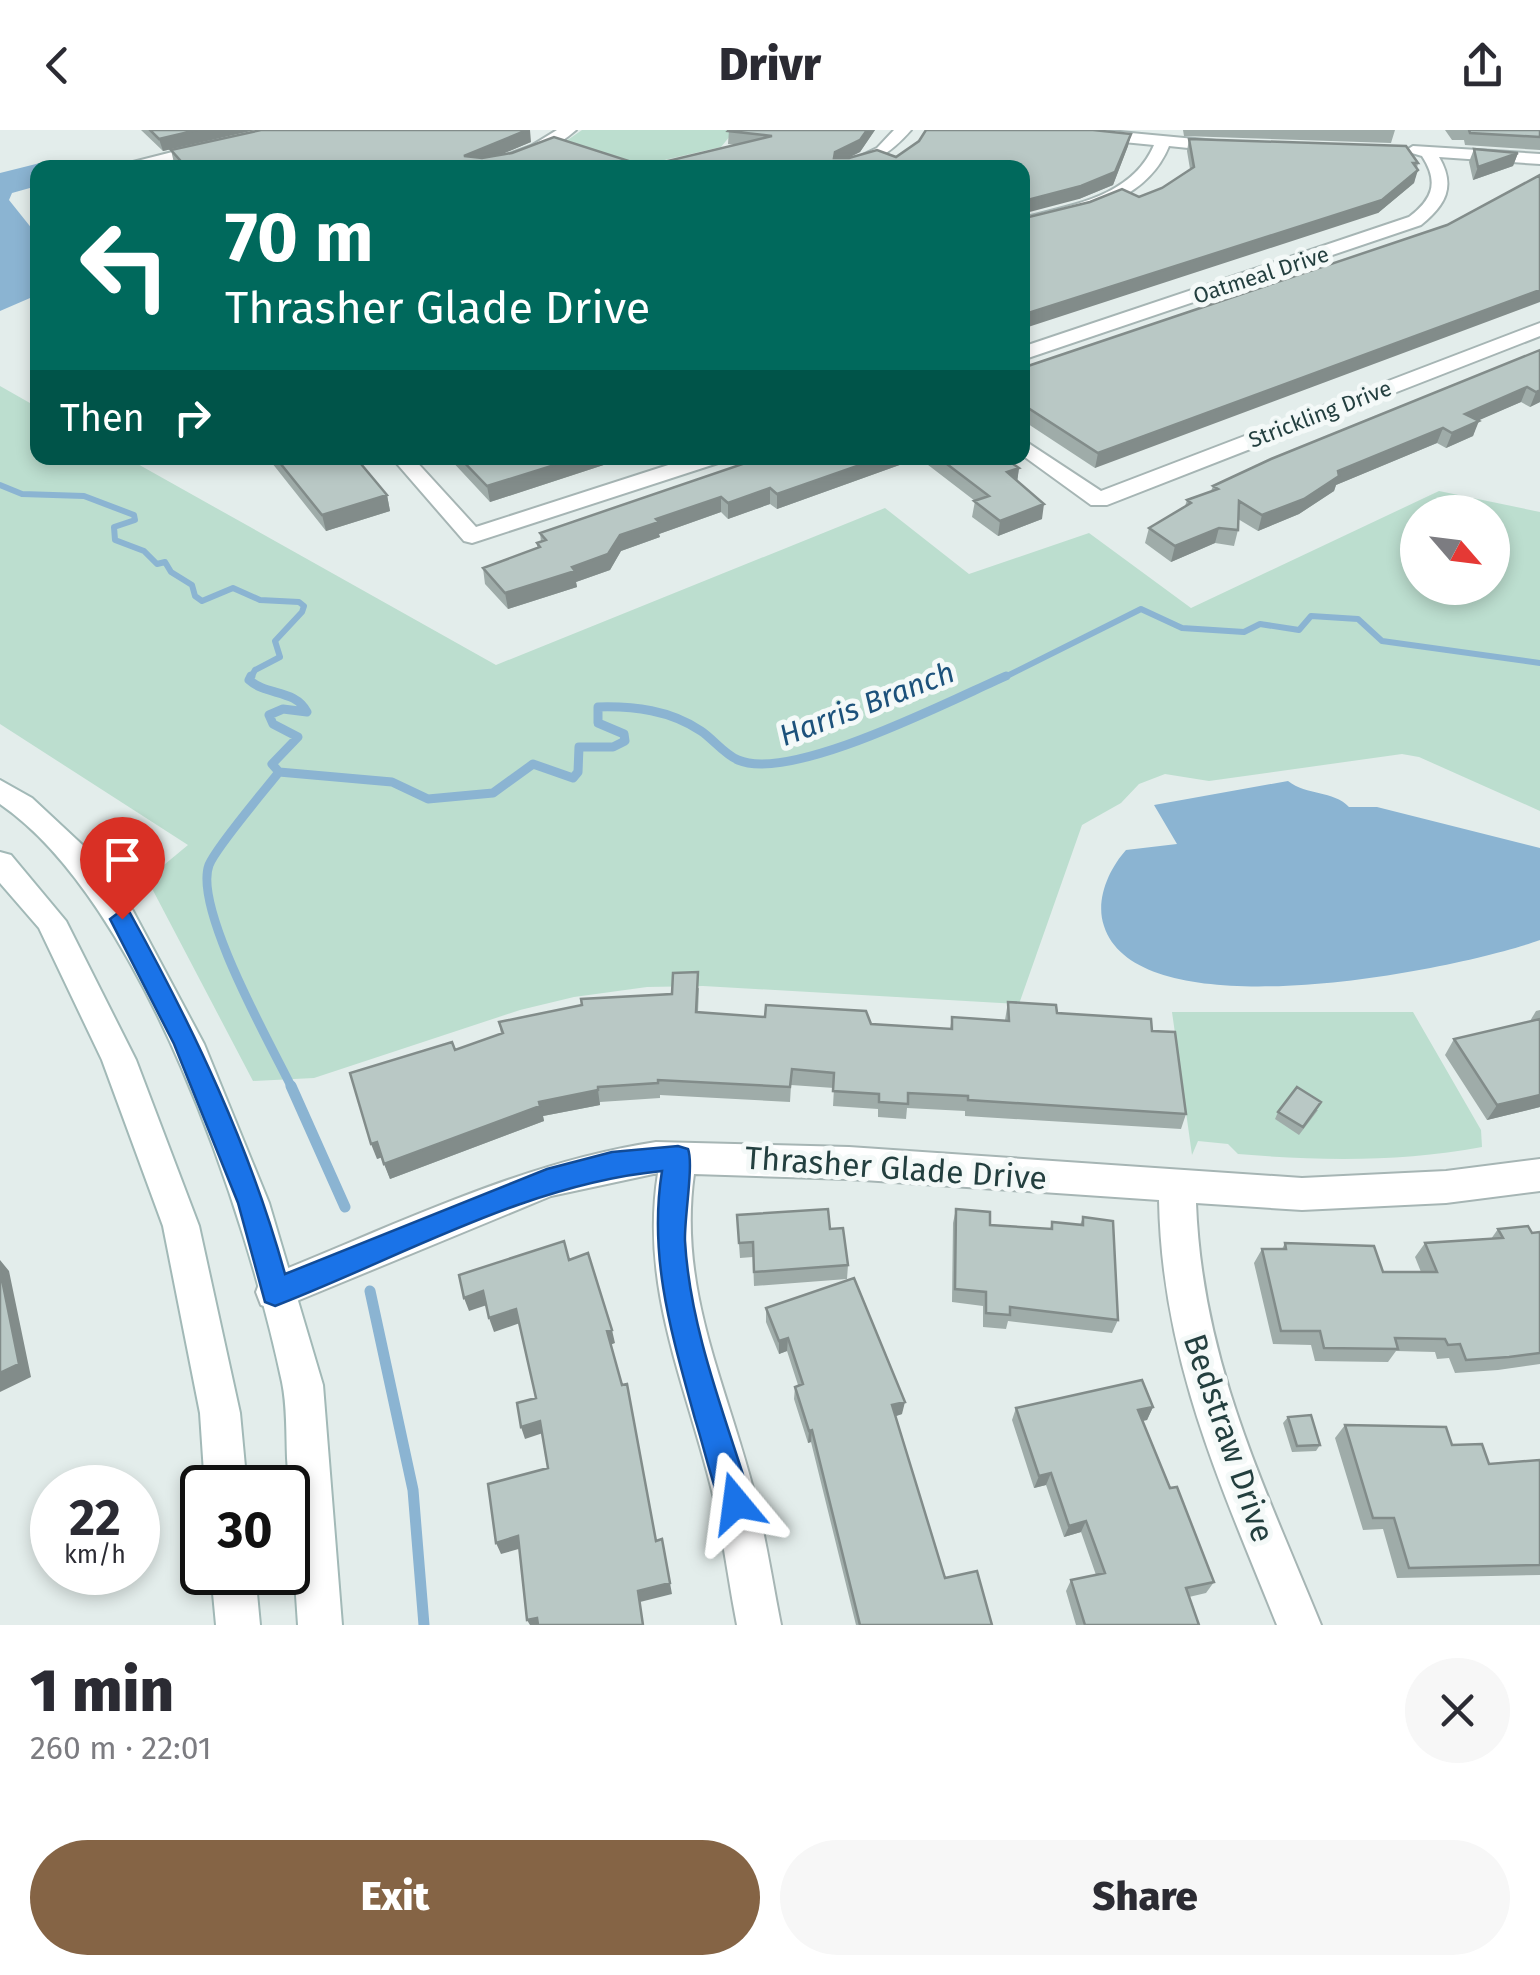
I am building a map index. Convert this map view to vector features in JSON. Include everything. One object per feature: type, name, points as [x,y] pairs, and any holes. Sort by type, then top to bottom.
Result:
[{"type":"street","points":[[502,160],[536,149],[568,130]]},
{"type":"street","points":[[862,160],[882,151],[904,130]]},
{"type":"street","points":[[1052,130],[1246,147]]},
{"type":"street","points":[[151,160],[237,142]]},
{"type":"street","points":[[1030,220],[1125,190],[1158,162],[1162,142]]},
{"type":"street","points":[[1390,150],[1540,159]]},
{"type":"street","name":"Oatmeal Drive","points":[[1030,351],[1415,221],[1430,211],[1444,187],[1442,175],[1426,151]]},
{"type":"street","name":"Strickling Drive","points":[[1030,450],[1099,500],[1533,337]]},
{"type":"street","points":[[408,465],[472,536],[689,465]]},
{"type":"street","points":[[0,790],[22,805],[81,861],[122,919],[187,1044],[252,1203],[303,1386],[320,1625]]},
{"type":"street","points":[[0,863],[51,920],[119,1060],[181,1226],[220,1413],[224,1465]]},
{"type":"street","points":[[678,1158],[670,1212],[672,1266],[684,1326],[736,1503],[759,1625]]},
{"type":"street","name":"Thrasher Glade Drive","points":[[275,1292],[547,1181],[612,1164],[678,1158],[832,1162],[1302,1194],[1446,1187],[1540,1175]]},
{"type":"street","name":"Bedstraw Drive","points":[[1177,1185],[1178,1243],[1188,1320],[1210,1400],[1252,1515],[1299,1625]]},
{"type":"street","points":[[235,1595],[238,1625]]},
{"type":"green space","points":[[582,130],[735,130],[721,147],[664,160],[605,160],[556,148]]},
{"type":"green space","points":[[0,386],[30,403],[30,465],[139,465],[496,665],[885,508],[969,574],[1089,533],[1191,608],[1400,509],[1400,605],[1510,605],[1510,506],[1540,512],[1540,811],[1419,757],[1402,754],[1209,781],[1165,774],[1139,784],[1121,803],[1082,825],[1019,1004],[703,986],[647,987],[574,997],[520,1010],[314,1078],[253,1081],[147,879],[188,845],[0,724]]},
{"type":"green space","points":[[1172,1012],[1413,1012],[1481,1130],[1482,1147],[1391,1158],[1330,1159],[1238,1154],[1228,1144],[1198,1141],[1192,1155]]},
{"type":"water","points":[[30,166],[30,188],[12,193],[9,200],[30,226],[30,298],[0,311],[0,173]]},
{"type":"water","points":[[1288,781],[1349,807],[1377,807],[1540,848],[1540,940],[1443,965],[1305,985],[1236,986],[1176,978],[1130,959],[1104,926],[1101,906],[1109,876],[1126,850],[1177,844],[1154,805]]},
{"type":"building","points":[[150,130],[197,130],[159,139]]},
{"type":"building","points":[[261,130],[527,130],[464,156],[482,158],[512,153],[554,137],[626,160],[180,160],[171,150]]},
{"type":"building","points":[[867,130],[860,140],[835,152],[834,158],[877,150],[896,157],[919,141],[926,130],[1093,130],[1131,134],[1115,172],[1030,200],[1030,160],[672,160],[772,136],[728,131]]},
{"type":"building","points":[[1469,130],[1540,130],[1540,137],[1470,133]]},
{"type":"building","points":[[1189,139],[1406,146],[1418,163],[1413,163],[1418,170],[1382,200],[1030,312],[1030,217],[1090,202],[1122,189],[1139,197],[1162,188],[1194,167]]},
{"type":"building","points":[[1474,149],[1518,153],[1478,167]]},
{"type":"building","points":[[1540,175],[1540,290],[1098,453],[1030,409],[1030,365],[1447,225]]},
{"type":"building","points":[[1540,350],[1540,390],[1527,387],[1465,414],[1479,421],[1452,433],[1443,428],[1338,471],[1339,476],[1304,499],[1262,515],[1239,501],[1238,530],[1219,528],[1175,546],[1149,528],[1191,503],[1187,500],[1218,489],[1213,486],[1271,459]]},
{"type":"building","points":[[282,465],[362,465],[387,495],[322,515]]},
{"type":"building","points":[[467,465],[554,465],[487,486]]},
{"type":"building","points":[[739,465],[860,465],[777,494],[770,488],[728,503],[721,497],[656,519],[659,522],[620,535],[608,554],[572,567],[575,571],[505,593],[483,568],[540,547],[537,543],[546,540],[540,533]]},
{"type":"building","points":[[948,465],[1014,465],[1019,468],[1007,472],[1044,504],[1000,521],[974,501],[989,496]]},
{"type":"building","points":[[698,972],[696,1012],[765,1017],[766,1005],[866,1011],[871,1024],[952,1029],[952,1017],[1009,1021],[1008,1002],[1056,1005],[1057,1013],[1151,1019],[1152,1031],[1175,1032],[1186,1114],[908,1093],[908,1104],[879,1102],[879,1094],[833,1091],[834,1073],[792,1069],[790,1087],[658,1080],[598,1087],[539,1102],[540,1106],[384,1164],[377,1142],[371,1144],[350,1073],[452,1042],[455,1050],[503,1033],[499,1022],[582,1005],[581,999],[672,994],[673,973]]},
{"type":"building","points":[[1540,1019],[1540,1095],[1497,1105],[1454,1039]]},
{"type":"building","points":[[1297,1087],[1321,1102],[1303,1127],[1278,1112]]},
{"type":"building","points":[[828,1209],[830,1229],[843,1228],[848,1265],[754,1272],[753,1242],[739,1243],[737,1215]]},
{"type":"building","points":[[956,1209],[990,1212],[990,1225],[1052,1229],[1052,1222],[1083,1225],[1083,1217],[1113,1221],[1118,1320],[1010,1307],[1010,1315],[986,1313],[986,1292],[955,1289]]},
{"type":"building","points":[[1528,1226],[1532,1233],[1540,1232],[1540,1353],[1466,1360],[1460,1344],[1448,1345],[1445,1339],[1395,1338],[1398,1349],[1324,1348],[1320,1331],[1281,1331],[1262,1249],[1286,1249],[1285,1243],[1374,1246],[1383,1272],[1437,1272],[1425,1243],[1503,1238],[1498,1229]]},
{"type":"building","points":[[564,1241],[569,1260],[588,1253],[612,1330],[607,1331],[622,1385],[627,1384],[656,1541],[662,1539],[670,1583],[638,1591],[643,1625],[538,1625],[537,1618],[527,1620],[518,1536],[496,1543],[488,1484],[548,1468],[540,1421],[521,1427],[517,1403],[536,1398],[516,1309],[489,1318],[483,1291],[464,1298],[459,1275]]},
{"type":"building","points":[[0,1270],[19,1364],[0,1373]]},
{"type":"building","points":[[854,1278],[905,1402],[892,1405],[945,1578],[977,1571],[992,1625],[860,1625],[812,1430],[809,1431],[795,1387],[803,1384],[788,1338],[779,1341],[766,1308]]},
{"type":"building","points":[[1142,1380],[1153,1407],[1138,1410],[1170,1488],[1177,1487],[1214,1582],[1186,1588],[1199,1625],[1085,1625],[1071,1580],[1105,1573],[1086,1521],[1069,1526],[1051,1473],[1039,1476],[1016,1408]]},
{"type":"building","points":[[1311,1415],[1320,1445],[1297,1446],[1288,1417]]},
{"type":"building","points":[[1345,1425],[1446,1427],[1452,1445],[1482,1444],[1489,1464],[1540,1460],[1540,1565],[1409,1568],[1394,1518],[1373,1518]]},
{"type":"waterway","name":"Harris Branch","points":[[0,485],[22,494],[84,496],[134,515],[135,520],[114,527],[115,540],[144,551],[157,564],[165,562],[171,572],[192,585],[195,596],[202,601],[233,588],[260,600],[299,602],[304,606],[302,612],[275,641],[280,657],[255,670],[250,679]]},
{"type":"waterway","name":"Harris Branch","points":[[1001,679],[1141,609],[1182,628],[1244,632],[1260,624],[1299,630],[1311,616],[1358,619],[1382,641],[1540,663]]},
{"type":"waterway","name":"Harris Branch","points":[[251,676],[249,680],[256,685],[288,696],[307,712],[283,709],[269,715],[273,724],[298,737],[272,764],[279,772]]},
{"type":"waterway","name":"Harris Branch","points":[[279,772],[392,782],[428,799],[493,793],[533,764],[573,778],[578,772],[579,747],[613,747],[625,741],[624,734],[598,723],[598,707],[638,709],[677,718],[738,760],[762,764],[794,760],[871,736],[1006,676]]},
{"type":"waterway","points":[[279,772],[213,857],[207,885],[223,943],[291,1086]]},
{"type":"waterway","points":[[291,1086],[345,1207]]},
{"type":"waterway","points":[[370,1291],[413,1490],[424,1625]]},
{"type":"route","points":[[122,919],[187,1044],[252,1203],[275,1292],[547,1181],[612,1164],[678,1158],[670,1212],[672,1266],[684,1326],[736,1503]]}]
